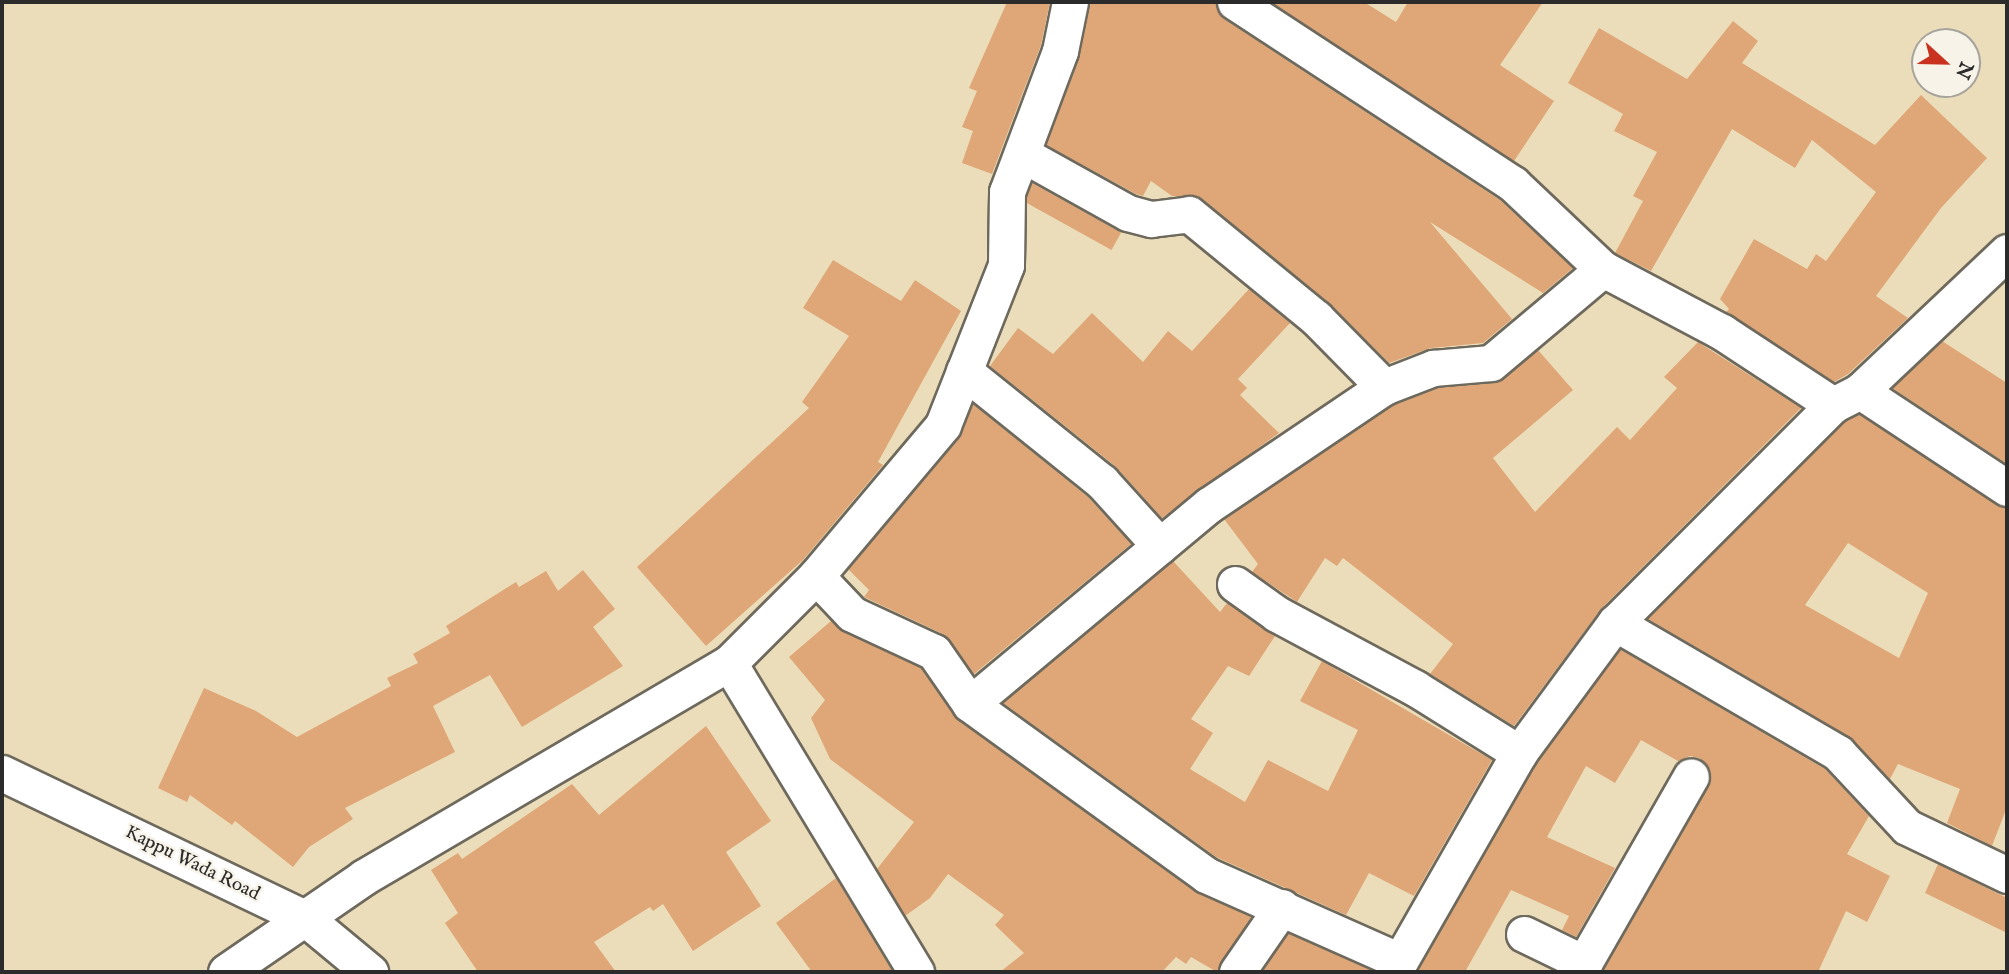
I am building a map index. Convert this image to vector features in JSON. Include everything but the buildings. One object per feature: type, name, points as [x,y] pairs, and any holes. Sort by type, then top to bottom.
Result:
[{"type":"street","points":[[226,972],[364,877],[729,663],[816,576],[943,425],[1006,265],[1007,192],[1060,51],[1070,2]]},
{"type":"street","points":[[1235,2],[1513,184],[1603,269],[1846,398],[2007,488]]},
{"type":"street","points":[[1022,154],[1128,213],[1151,219],[1189,214],[1316,318],[1384,387]]},
{"type":"street","points":[[816,576],[852,614],[934,652],[970,704],[1206,875],[1282,906],[1412,966],[1519,753],[1615,623],[1846,398],[2007,252]]},
{"type":"street","points":[[970,704],[1209,505],[1384,387],[1433,368],[1491,363],[1603,269]]},
{"type":"street","points":[[964,370],[1102,482],[1160,546]]},
{"type":"street","points":[[1235,584],[1277,614],[1415,688],[1519,753]]},
{"type":"street","points":[[1615,623],[1838,753],[1907,827],[2007,875]]},
{"type":"street","points":[[729,663],[916,972]]},
{"type":"street","name":"Kappu Wada Road","points":[[2,774],[305,918],[370,972]]},
{"type":"street","points":[[1524,934],[1579,968],[1691,776]]},
{"type":"street","points":[[1237,972],[1282,906]]}]
